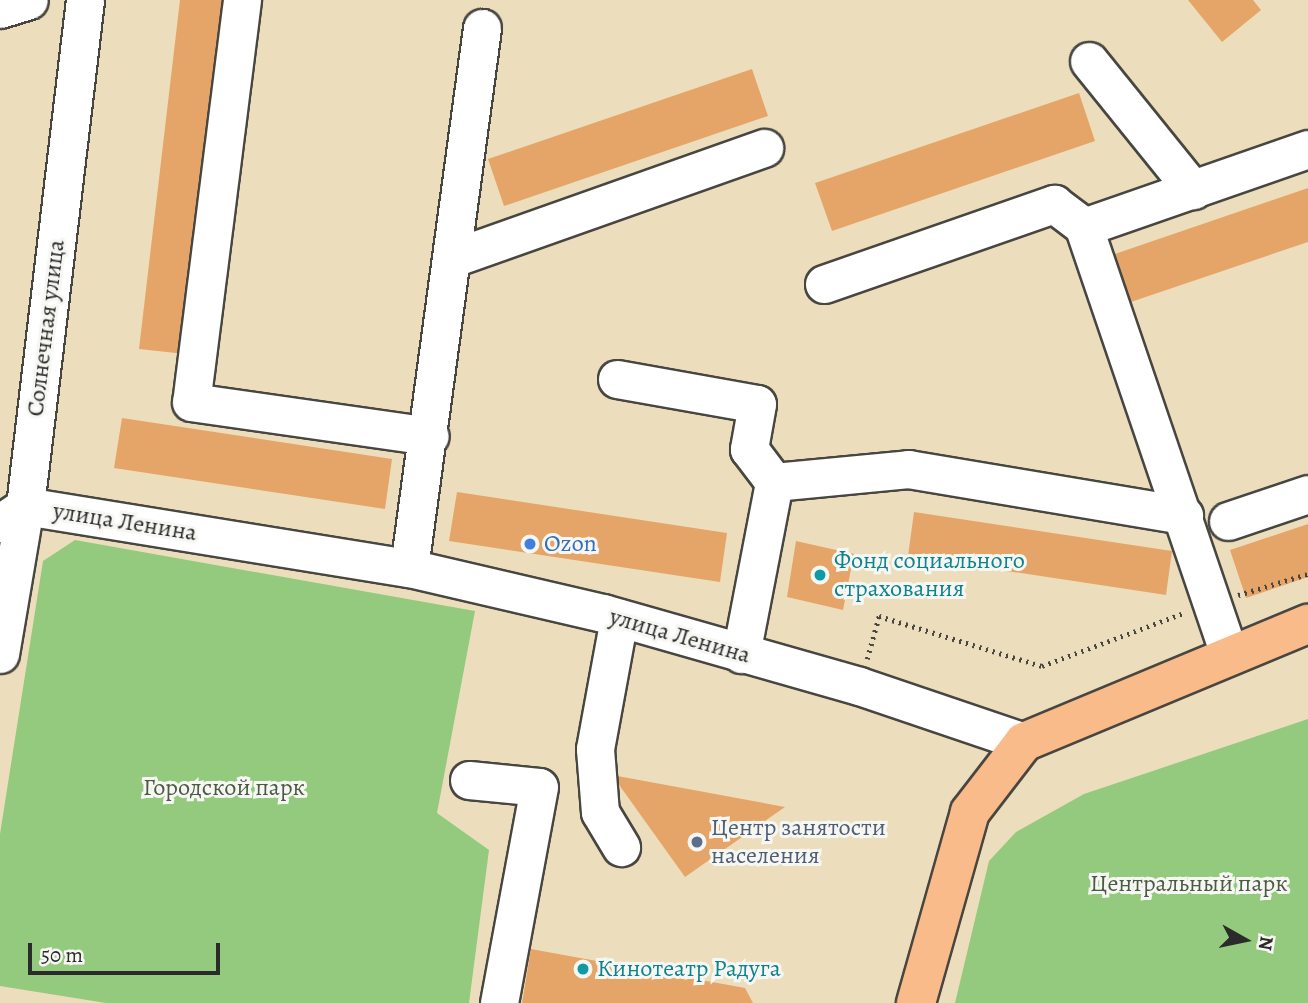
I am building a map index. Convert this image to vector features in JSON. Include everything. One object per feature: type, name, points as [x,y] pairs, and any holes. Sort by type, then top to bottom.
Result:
[{"type":"main road","points":[[916,1003],[970,812],[1024,742],[1229,654],[1308,624]]},
{"type":"street","points":[[0,9],[29,0]]},
{"type":"street","name":"Солнечная улица","points":[[0,654],[13,514],[85,0]]},
{"type":"street","points":[[242,0],[191,402],[430,436]]},
{"type":"street","points":[[409,568],[456,257],[482,28]]},
{"type":"street","points":[[1089,61],[1193,190]]},
{"type":"street","points":[[456,257],[764,148]]},
{"type":"street","points":[[1084,228],[1308,149]]},
{"type":"street","points":[[824,284],[1054,204],[1084,228],[1184,515],[1229,654]]},
{"type":"street","points":[[617,379],[757,404],[749,449],[774,482],[741,654]]},
{"type":"street","points":[[774,482],[908,469],[1184,515]]},
{"type":"street","points":[[1228,521],[1308,494]]},
{"type":"street","name":"улица Ленина","points":[[13,514],[409,568],[619,618],[859,686],[1024,742]]},
{"type":"street","points":[[619,618],[595,749],[600,812],[621,847]]},
{"type":"street","points":[[469,780],[539,788],[499,1003]]},
{"type":"path","points":[[859,686],[879,616],[1042,666],[1212,603],[1308,574]]},
{"type":"green space","name":"Городской парк","points":[[75,540],[475,611],[437,813],[489,850],[469,1003],[106,1003],[0,986],[0,834],[43,561]]},
{"type":"green space","name":"Центральный парк","points":[[1308,719],[1308,1003],[955,1003],[989,861],[1016,832],[1084,794]]},
{"type":"building","points":[[180,0],[226,0],[185,354],[139,349]]},
{"type":"building","points":[[1188,0],[1253,0],[1261,10],[1222,42]]},
{"type":"building","points":[[752,69],[768,116],[504,206],[488,159]]},
{"type":"building","points":[[1079,93],[1095,141],[832,231],[815,183]]},
{"type":"building","points":[[1308,188],[1308,242],[1125,304],[1109,256]]},
{"type":"building","points":[[122,418],[392,459],[385,509],[114,468]]},
{"type":"building","points":[[457,492],[727,533],[720,582],[449,541]]},
{"type":"building","points":[[914,512],[1172,551],[1166,595],[908,556]]},
{"type":"building","points":[[1308,524],[1308,577],[1246,598],[1230,550]]},
{"type":"building","name":"Фонд социального страхования","points":[[796,541],[854,554],[843,610],[787,597]]},
{"type":"building","name":"Центр занятости населения","points":[[612,775],[785,807],[685,877]]},
{"type":"building","name":"Кинотеатр Радуга","points":[[531,949],[745,988],[753,1003],[522,1003]]},
{"type":"place","name":"Ozon","points":[[530,544]]},
{"type":"place","name":"Фонд социального страхования","points":[[820,575]]},
{"type":"place","name":"Центр занятости населения","points":[[697,842]]},
{"type":"place","name":"Кинотеатр Радуга","points":[[583,969]]}]
